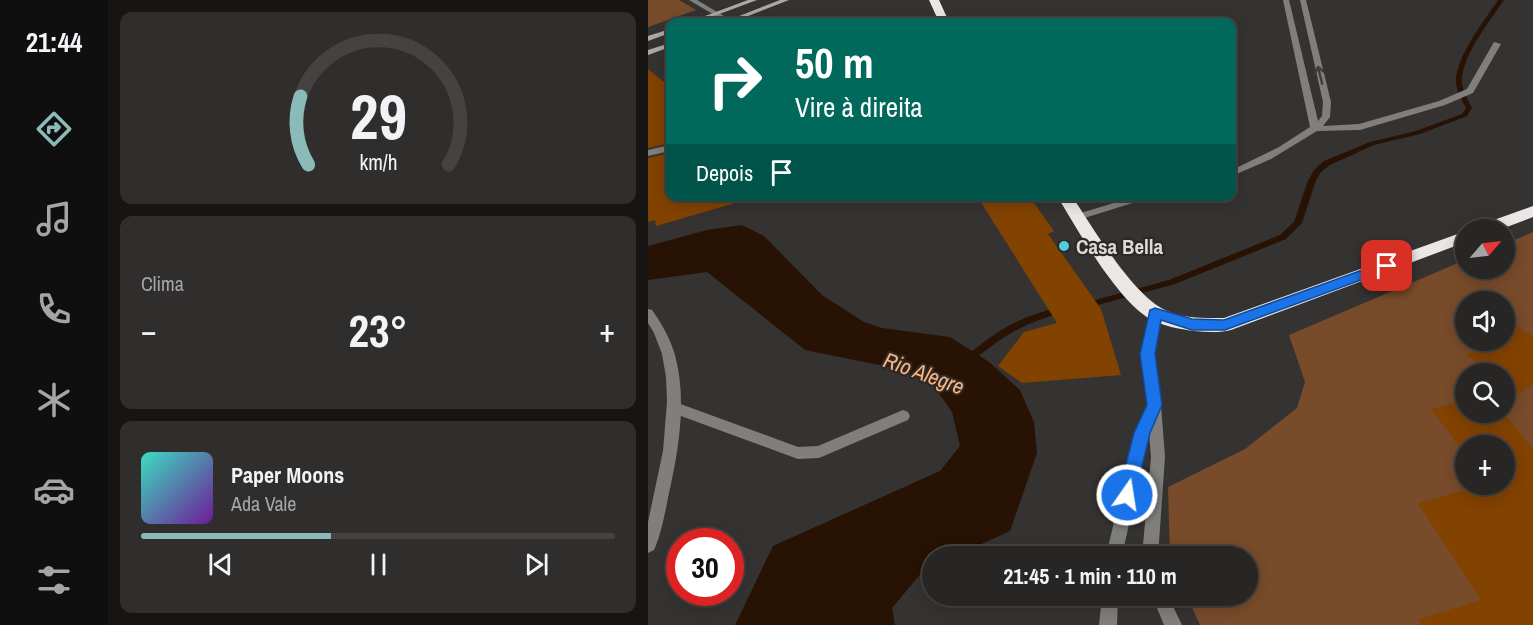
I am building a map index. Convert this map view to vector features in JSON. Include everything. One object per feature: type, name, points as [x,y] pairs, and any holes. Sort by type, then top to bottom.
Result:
[{"type":"highway","points":[[934,0],[943,18]]},
{"type":"highway","points":[[1067,201],[1139,299],[1155,313],[1192,324],[1225,325],[1455,240]]},
{"type":"highway","points":[[1512,219],[1533,211]]},
{"type":"main road","points":[[704,18],[754,0]]},
{"type":"main road","points":[[739,18],[786,0]]},
{"type":"main road","points":[[648,39],[666,32]]},
{"type":"main road","points":[[648,54],[666,47]]},
{"type":"street","points":[[692,0],[722,18]]},
{"type":"street","points":[[1286,0],[1315,128]]},
{"type":"street","points":[[1236,170],[1286,147],[1315,128],[1323,121],[1328,111],[1303,0]]},
{"type":"street","points":[[1315,128],[1360,127],[1452,99],[1470,91],[1497,44]]},
{"type":"street","points":[[648,153],[666,149]]},
{"type":"street","points":[[1078,217],[1133,201]]},
{"type":"street","points":[[1151,546],[1158,457],[1147,354],[1155,313]]},
{"type":"street","points":[[648,545],[670,457],[675,408],[666,345],[650,320]]},
{"type":"street","points":[[1116,546],[1142,433],[1154,405]]},
{"type":"street","points":[[675,408],[798,453],[819,452],[903,416]]},
{"type":"street","points":[[1108,625],[1109,606]]},
{"type":"street","points":[[1164,606],[1173,625]]},
{"type":"shaded area","points":[[648,0],[679,0],[696,10],[673,18],[666,18],[666,21],[648,27]]},
{"type":"shaded area","points":[[1533,232],[1533,625],[1200,625],[1191,606],[1258,606],[1258,546],[1170,546],[1168,487],[1245,449],[1297,408],[1305,382],[1289,335],[1455,264],[1455,279],[1515,279],[1515,240]]},
{"type":"water","name":"Rio Alegre","points":[[742,225],[764,236],[822,295],[864,322],[882,328],[950,337],[989,362],[1020,390],[1034,422],[1037,453],[1010,531],[977,546],[922,546],[922,572],[892,608],[895,625],[735,625],[773,546],[940,471],[960,446],[952,412],[934,386],[899,369],[805,350],[707,272],[648,280],[648,246],[707,230]]},
{"type":"building","points":[[648,69],[666,84],[666,144],[648,148]]},
{"type":"building","points":[[666,154],[666,201],[735,201],[735,203],[656,226],[655,220],[648,222],[648,158]]},
{"type":"building","points":[[980,201],[1033,201],[1054,231],[1048,234],[1101,309],[1121,375],[1022,383],[998,366],[1024,332],[1057,323]]},
{"type":"building","points":[[1515,325],[1533,337],[1533,383],[1515,397],[1515,363],[1478,363],[1467,355],[1473,351],[1515,351]]},
{"type":"building","points":[[1455,403],[1455,423],[1512,423],[1533,449],[1533,625],[1420,625],[1419,619],[1481,600],[1418,503],[1455,493],[1455,495],[1515,495],[1515,435],[1455,435],[1455,441],[1431,409]]},
{"type":"waterway","points":[[1087,305],[1172,282],[1283,237],[1298,223],[1311,183],[1317,172],[1327,163],[1372,143],[1418,133],[1465,115],[1469,108],[1459,86],[1460,70],[1469,50],[1501,0]]},
{"type":"waterway","points":[[969,362],[971,357],[981,349],[1013,327],[1024,321],[1061,310]]},
{"type":"place","name":"Casa Bella","points":[[1064,246]]},
{"type":"route","points":[[1127,495],[1142,433],[1154,405],[1147,354],[1155,313],[1192,324],[1225,325],[1387,266]]}]
